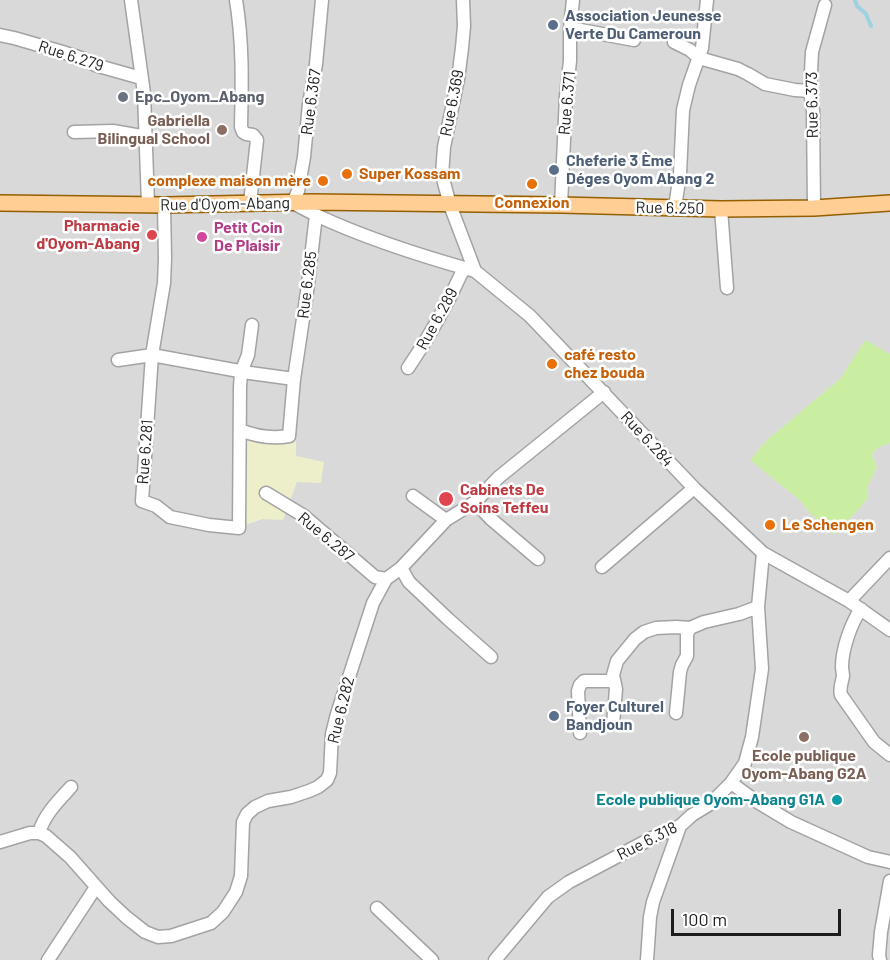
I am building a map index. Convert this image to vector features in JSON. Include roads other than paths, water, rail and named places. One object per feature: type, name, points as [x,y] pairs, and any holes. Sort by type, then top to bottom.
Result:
[{"type":"main road","name":"Rue d'Oyom-Abang","points":[[0,203],[450,205]]},
{"type":"main road","name":"Rue 6.250","points":[[450,205],[721,209],[814,208],[890,203]]},
{"type":"street","name":"Rue 6.281","points":[[131,0],[144,93],[147,137],[165,259],[164,283],[152,356],[142,501],[156,506],[170,517],[239,528],[239,397],[241,372],[248,355],[252,325]]},
{"type":"street","points":[[236,0],[242,63],[241,127],[243,132],[253,135],[256,140],[250,203]]},
{"type":"street","name":"Rue 6.367","points":[[293,203],[298,191],[304,157],[322,0]]},
{"type":"street","name":"Rue 6.369","points":[[450,205],[442,175],[442,164],[462,48],[463,0]]},
{"type":"street","name":"Rue 6.371","points":[[561,205],[573,0]]},
{"type":"street","points":[[675,207],[680,174],[683,111],[699,58],[707,0]]},
{"type":"street","name":"Rue 6.373","points":[[814,208],[813,111],[810,91],[812,52],[825,4]]},
{"type":"street","points":[[570,28],[634,40]]},
{"type":"street","name":"Rue 6.279","points":[[0,35],[141,78]]},
{"type":"street","points":[[674,42],[690,50],[699,58],[738,69],[765,84],[810,91]]},
{"type":"street","points":[[74,132],[113,131],[147,137]]},
{"type":"street","points":[[293,203],[341,227],[410,252],[469,269]]},
{"type":"street","name":"Rue 6.284","points":[[450,205],[469,269],[530,316],[694,488],[763,553],[849,601],[890,630]]},
{"type":"street","points":[[721,209],[728,288]]},
{"type":"street","name":"Rue 6.285","points":[[240,430],[254,436],[289,436],[294,379],[316,215]]},
{"type":"street","name":"Rue 6.289","points":[[408,368],[469,269]]},
{"type":"street","points":[[118,360],[152,356],[294,379]]},
{"type":"street","name":"Rue 6.282","points":[[39,833],[46,836],[70,858],[126,917],[145,932],[158,937],[171,936],[211,923],[223,912],[236,892],[241,876],[243,822],[248,814],[255,807],[268,801],[309,791],[327,780],[330,772],[332,734],[337,714],[373,603],[386,579],[401,568],[446,520],[475,502],[508,470],[604,392]]},
{"type":"street","points":[[602,567],[694,488]]},
{"type":"street","name":"Rue 6.287","points":[[266,493],[304,516],[375,577],[386,579]]},
{"type":"street","points":[[413,496],[446,520]]},
{"type":"street","points":[[475,502],[491,519],[538,559]]},
{"type":"street","name":"Rue 6.318","points":[[495,960],[548,897],[569,882],[652,838],[680,826],[710,804],[731,783],[745,763],[753,737],[762,669],[758,607],[763,553]]},
{"type":"street","points":[[849,601],[890,558]]},
{"type":"street","points":[[401,568],[409,582],[491,657]]},
{"type":"street","points":[[613,724],[616,689],[613,675],[617,661],[634,639],[656,628],[690,628],[758,607]]},
{"type":"street","points":[[861,609],[852,624],[842,665],[841,695],[868,734],[881,749],[890,755]]},
{"type":"street","points":[[676,713],[680,672],[687,657],[687,634],[690,628]]},
{"type":"street","points":[[580,733],[579,685],[589,680],[614,681]]},
{"type":"street","points":[[731,783],[791,822],[868,857],[890,862]]},
{"type":"street","points":[[0,842],[30,833],[39,833],[46,815],[71,787]]},
{"type":"street","points":[[647,960],[653,902],[680,826]]},
{"type":"street","points":[[880,958],[881,932],[890,881]]},
{"type":"street","points":[[48,960],[96,887]]},
{"type":"street","points":[[377,908],[432,960]]},
{"type":"waterway","points":[[855,0],[857,6],[866,14],[871,26]]},
{"type":"place","name":"Association Jeunesse Verte Du Cameroun","points":[[553,25]]},
{"type":"place","name":"Epc_Oyom_Abang","points":[[123,97]]},
{"type":"place","name":"Gabriella Bilingual School","points":[[222,130]]},
{"type":"place","name":"Cheferie 3 Ème Déges Oyom Abang 2","points":[[554,170]]},
{"type":"place","name":"Super Kossam","points":[[347,174]]},
{"type":"place","name":"complexe maison mère","points":[[323,181]]},
{"type":"place","name":"Connexion","points":[[532,184]]},
{"type":"place","name":"Pharmacie d'Oyom-Abang","points":[[152,235]]},
{"type":"place","name":"Petit Coin De Plaisir","points":[[202,237]]},
{"type":"place","name":"café resto chez bouda","points":[[552,364]]},
{"type":"place","name":"Cabinets De Soins Teffeu","points":[[446,499]]},
{"type":"place","name":"Le Schengen","points":[[770,525]]},
{"type":"place","name":"Foyer Culturel Bandjoun","points":[[554,716]]},
{"type":"place","name":"Ecole publique Oyom-Abang G2A","points":[[804,737]]},
{"type":"place","name":"Ecole publique Oyom-Abang G1A","points":[[837,800]]}]
